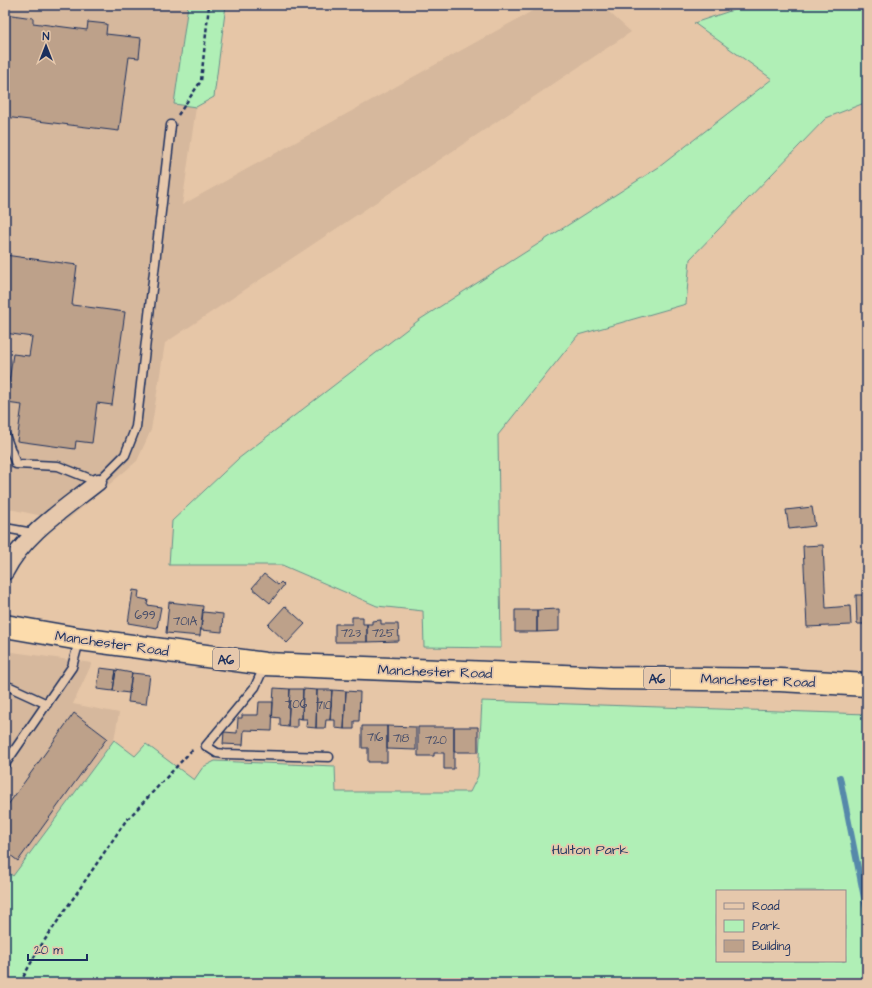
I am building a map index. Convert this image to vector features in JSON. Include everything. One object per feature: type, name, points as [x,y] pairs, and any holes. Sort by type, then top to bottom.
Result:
[{"type":"highway","name":"Manchester Road","points":[[5,626],[80,639],[265,664],[611,678],[780,680],[867,685]]},
{"type":"street","points":[[5,572],[33,533],[98,482]]},
{"type":"lane","points":[[5,436],[16,464],[58,466],[98,482],[125,455],[136,427],[171,125]]},
{"type":"lane","points":[[5,528],[33,533]]},
{"type":"lane","points":[[5,764],[72,667],[80,639]]},
{"type":"lane","points":[[265,664],[255,687],[206,746],[224,754],[330,757]]},
{"type":"lane","points":[[5,688],[10,686],[47,704]]},
{"type":"path","points":[[171,125],[201,81],[209,5]]},
{"type":"path","points":[[20,983],[38,950],[125,822],[191,751],[206,746]]},
{"type":"shaded area","points":[[5,5],[188,5],[174,104],[196,107],[182,205],[543,5],[601,5],[631,32],[165,343],[151,430],[137,461],[66,521],[5,508]]},
{"type":"shaded area","points":[[5,651],[92,663],[73,704],[119,713],[114,740],[13,876],[5,870]]},
{"type":"green space","points":[[188,5],[226,5],[214,97],[196,107],[174,104]]},
{"type":"green space","points":[[748,5],[867,5],[867,102],[826,118],[690,259],[686,304],[578,335],[498,435],[501,648],[424,647],[423,611],[377,606],[282,565],[169,565],[172,521],[238,459],[419,320],[659,167],[772,79],[694,23]]},
{"type":"green space","name":"Hulton Park","points":[[482,701],[867,714],[867,983],[5,983],[5,870],[13,876],[114,740],[135,756],[146,744],[194,780],[203,767],[215,761],[335,766],[336,792],[470,792],[478,776]]},
{"type":"building","points":[[5,14],[33,18],[33,23],[87,30],[88,22],[107,24],[106,34],[141,38],[139,58],[129,57],[119,131],[5,117]]},
{"type":"building","points":[[5,255],[77,265],[72,305],[125,312],[112,405],[97,403],[92,443],[76,441],[75,449],[17,441],[22,405],[6,403],[13,354],[29,356],[32,337],[5,333]]},
{"type":"building","points":[[812,507],[815,526],[789,529],[786,510]]},
{"type":"building","points":[[823,545],[826,608],[850,606],[851,625],[807,627],[803,546]]},
{"type":"building","points":[[264,574],[278,585],[281,582],[284,585],[270,603],[252,588]]},
{"type":"building","points":[[133,590],[139,591],[138,598],[148,600],[147,605],[161,607],[157,628],[128,623]]},
{"type":"building","points":[[856,595],[867,595],[867,624],[857,624]]},
{"type":"building","points":[[169,602],[203,606],[200,636],[166,633]]},
{"type":"building","points":[[285,606],[305,624],[287,643],[268,625]]},
{"type":"building","points":[[559,609],[559,631],[537,632],[537,610]]},
{"type":"building","points":[[515,610],[537,610],[537,632],[515,632]]},
{"type":"building","points":[[203,612],[223,614],[222,632],[201,630]]},
{"type":"building","points":[[352,617],[363,617],[363,624],[367,624],[367,642],[335,642],[335,624],[352,624]]},
{"type":"building","points":[[381,620],[381,624],[398,624],[399,641],[367,642],[367,624],[372,624],[372,621]]},
{"type":"building","points":[[100,668],[116,670],[113,691],[97,689]]},
{"type":"building","points":[[116,670],[132,673],[129,693],[113,691]]},
{"type":"building","points":[[132,673],[150,675],[146,704],[128,702]]},
{"type":"building","points":[[274,688],[290,689],[288,727],[280,726],[280,718],[272,717]]},
{"type":"building","points":[[290,689],[303,689],[302,719],[297,718],[297,727],[288,727]]},
{"type":"building","points":[[303,689],[317,690],[316,728],[306,727],[307,719],[302,719]]},
{"type":"building","points":[[317,690],[332,690],[330,720],[326,720],[325,728],[316,728]]},
{"type":"building","points":[[332,690],[346,691],[344,729],[335,728],[335,720],[330,720]]},
{"type":"building","points":[[346,691],[360,692],[359,721],[354,721],[354,729],[344,729]]},
{"type":"building","points":[[259,702],[273,702],[272,731],[244,730],[243,745],[223,744],[224,732],[237,733],[238,718],[242,718],[242,715],[258,715]]},
{"type":"building","points":[[74,713],[107,738],[18,861],[5,851],[5,809]]},
{"type":"building","points":[[362,726],[387,726],[387,762],[368,762],[368,748],[362,748]]},
{"type":"building","points":[[387,726],[416,727],[416,750],[387,749]]},
{"type":"building","points":[[418,727],[454,727],[454,769],[444,769],[444,753],[434,753],[434,756],[418,756]]},
{"type":"building","points":[[454,727],[478,727],[478,752],[454,752]]},
{"type":"waterway","points":[[840,777],[867,913]]}]
